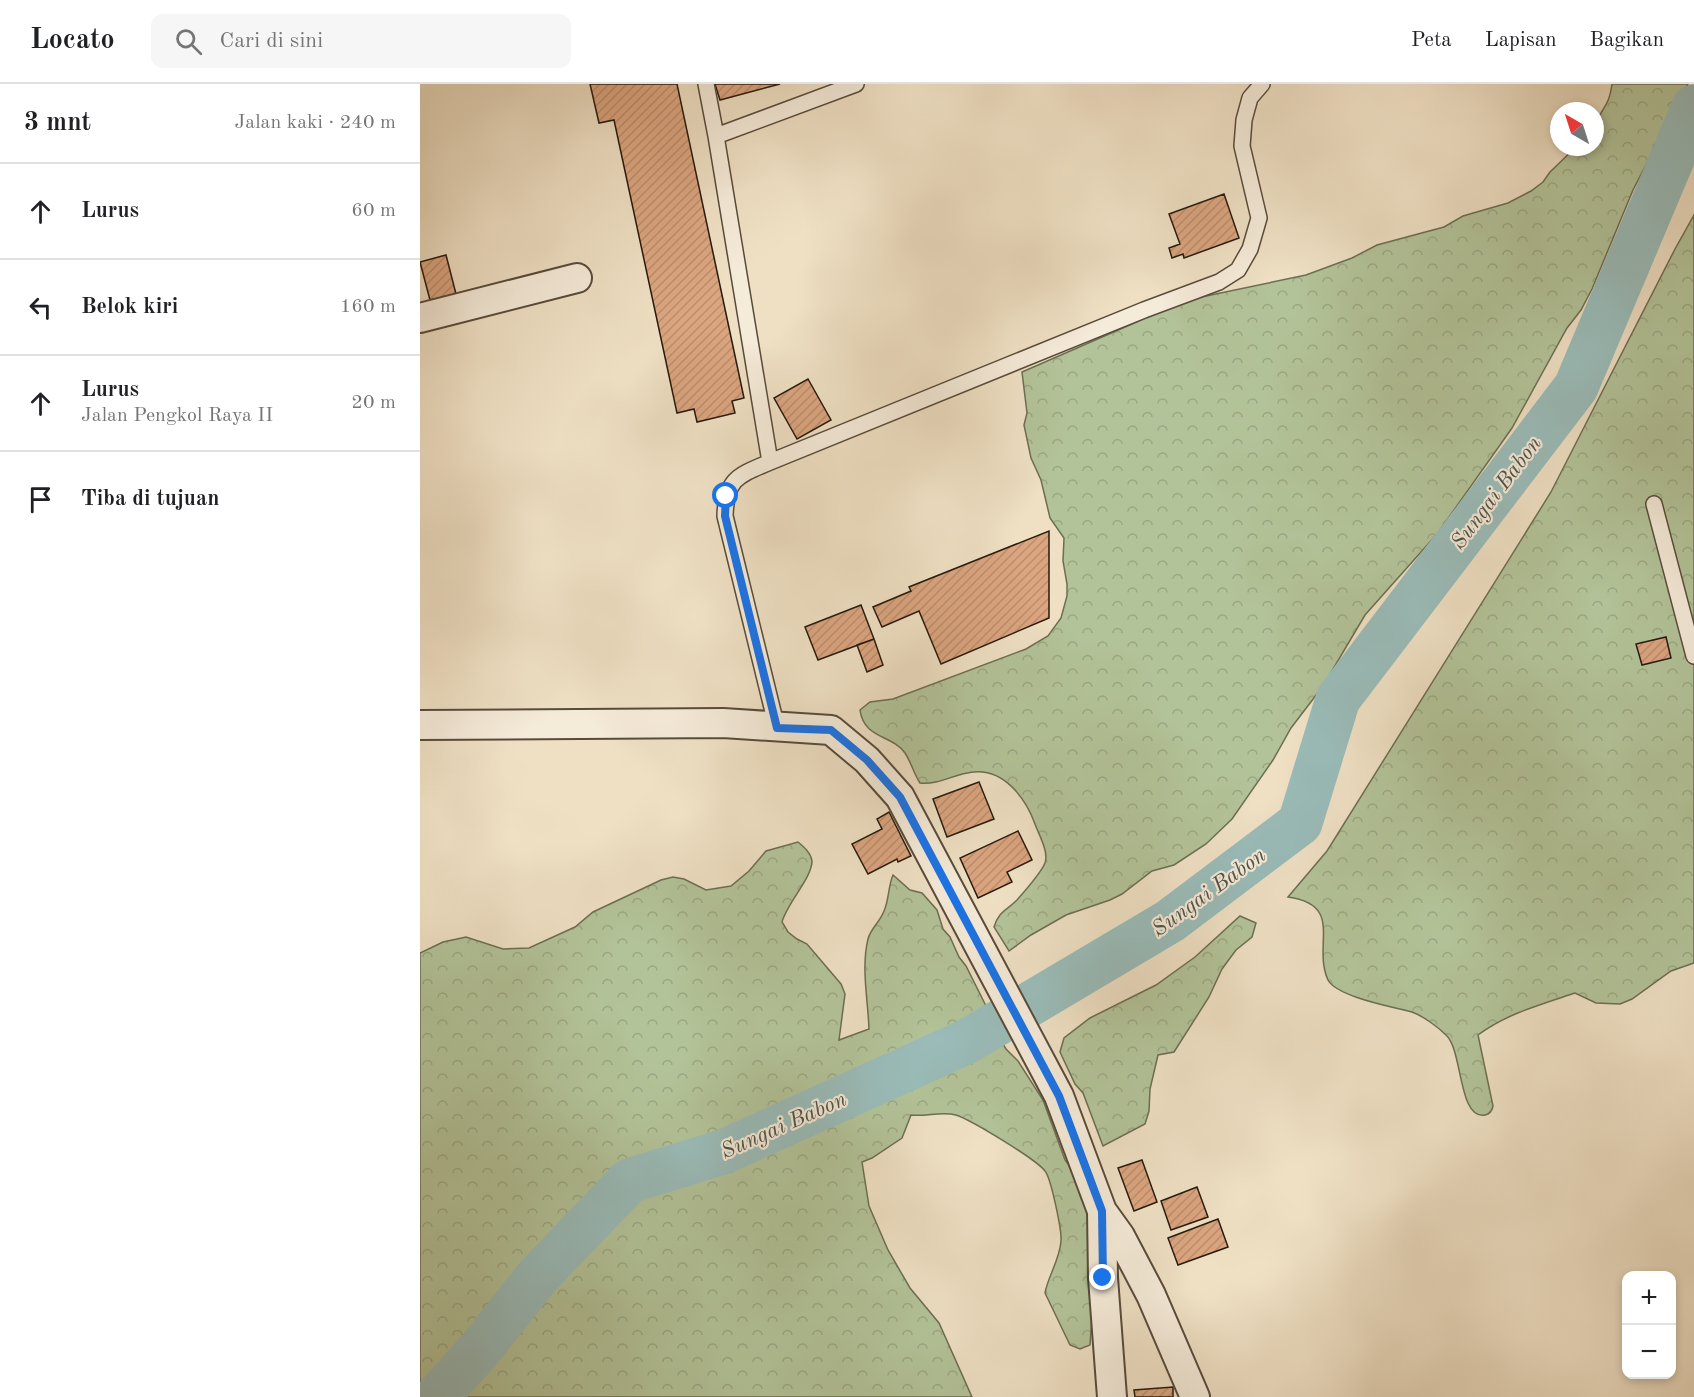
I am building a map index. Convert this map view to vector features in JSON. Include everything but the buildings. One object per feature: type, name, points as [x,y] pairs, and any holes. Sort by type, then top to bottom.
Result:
[{"type":"street","points":[[420,318],[577,278]]},
{"type":"street","points":[[420,725],[723,723],[831,730],[867,760],[900,797],[1059,1096],[1102,1211],[1120,1236],[1142,1276],[1196,1397]]},
{"type":"street","points":[[1102,1211],[1103,1278],[1112,1397]]},
{"type":"lane","points":[[706,84],[770,462]]},
{"type":"lane","points":[[716,136],[856,84]]},
{"type":"lane","points":[[777,728],[725,516],[726,496],[735,481],[745,472],[1144,310],[1219,282],[1238,270],[1250,249],[1259,218],[1242,146],[1244,120],[1250,98],[1262,84]]},
{"type":"lane","points":[[1654,504],[1694,656]]},
{"type":"green space","points":[[1612,84],[1688,84],[1633,190],[1592,289],[1581,310],[1567,328],[1512,428],[1437,534],[1365,615],[1323,686],[1291,728],[1273,760],[1232,819],[1206,844],[1174,865],[1152,871],[1122,894],[1110,900],[1066,915],[1009,951],[994,927],[996,922],[1032,882],[1046,859],[1043,844],[1026,805],[1004,780],[984,772],[966,773],[934,782],[920,783],[905,753],[893,742],[872,731],[863,719],[860,710],[870,702],[893,699],[1026,649],[1048,636],[1061,618],[1067,596],[1063,561],[1064,538],[1050,518],[1041,480],[1031,458],[1024,425],[1027,413],[1022,372],[1187,300],[1306,275],[1352,258],[1377,245],[1444,227],[1463,216],[1508,203],[1543,182],[1567,156],[1604,156],[1604,108]]},
{"type":"green space","points":[[1694,215],[1694,963],[1671,971],[1632,999],[1620,1004],[1596,1003],[1575,993],[1512,1015],[1478,1035],[1493,1106],[1488,1114],[1476,1114],[1465,1096],[1455,1055],[1446,1035],[1430,1022],[1412,1012],[1354,996],[1333,986],[1328,980],[1324,967],[1323,928],[1316,908],[1305,901],[1288,897],[1327,851],[1551,492]]},
{"type":"green space","points":[[798,842],[810,855],[811,868],[782,922],[788,932],[807,944],[841,984],[845,994],[839,1040],[869,1029],[865,973],[866,950],[869,935],[886,907],[893,875],[910,890],[922,893],[937,910],[943,929],[966,966],[991,1016],[996,1033],[1006,1049],[1018,1061],[1043,1100],[1065,1160],[1079,1179],[1093,1210],[1094,1289],[1090,1345],[1080,1349],[1070,1345],[1045,1293],[1061,1241],[1056,1205],[1045,1171],[1003,1140],[956,1115],[911,1115],[902,1138],[862,1162],[869,1206],[888,1250],[910,1288],[939,1323],[972,1397],[420,1397],[420,953],[443,942],[466,937],[503,949],[529,948],[575,927],[593,912],[661,880],[673,877],[684,879],[706,890],[731,886],[749,871],[766,851]]},
{"type":"green space","points":[[1240,916],[1256,923],[1252,937],[1236,950],[1222,969],[1209,997],[1174,1052],[1158,1055],[1145,1124],[1103,1146],[1083,1093],[1075,1084],[1060,1052],[1064,1038],[1090,1018],[1156,985],[1195,957]]},
{"type":"waterway","name":"Sungai Babon","points":[[437,1397],[480,1349],[538,1276],[629,1181],[723,1152],[966,1042],[1170,921],[1300,823],[1338,699],[1576,387],[1694,107]]},
{"type":"route","points":[[726,496],[725,516],[777,728],[831,730],[867,760],[900,797],[1059,1096],[1102,1211],[1103,1278]]}]
